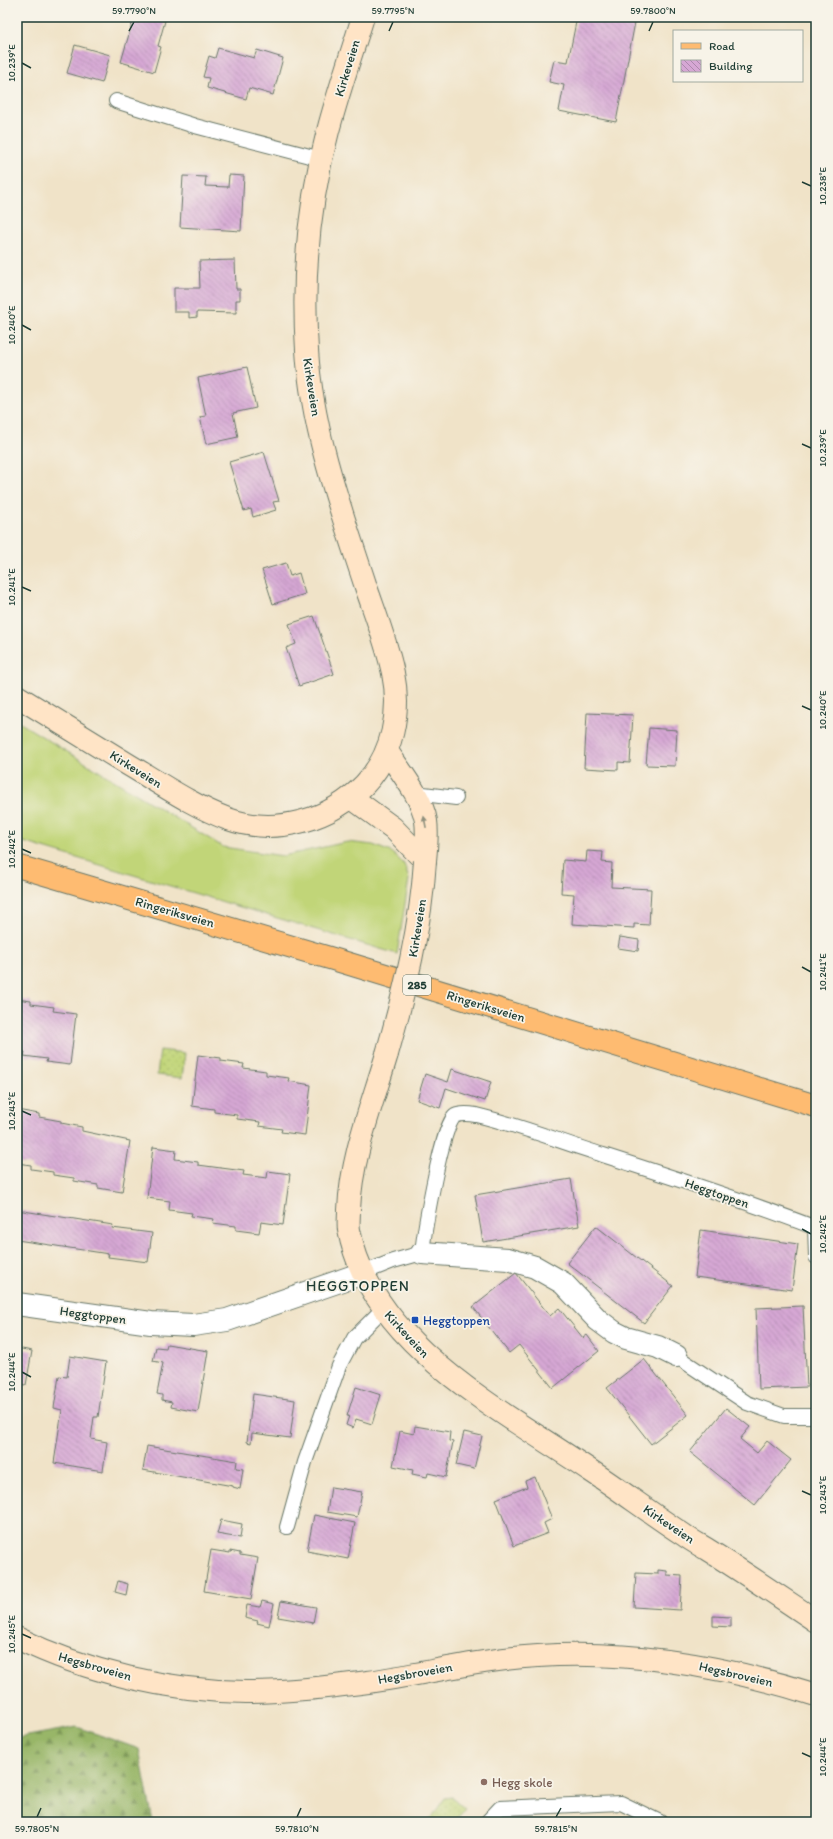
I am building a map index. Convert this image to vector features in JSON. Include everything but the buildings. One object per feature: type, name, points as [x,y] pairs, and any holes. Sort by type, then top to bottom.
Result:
[{"type":"main road","name":"Ringeriksveien","points":[[17,866],[333,959],[816,1106]]},
{"type":"street","name":"Kirkeveien","points":[[17,696],[161,785],[198,806],[232,820],[264,826],[296,823],[330,812],[352,798],[371,777],[387,751],[394,731],[396,707],[393,673],[381,629],[341,512],[324,450],[313,397],[307,353],[304,303],[312,211],[321,159],[363,17]]},
{"type":"street","name":"Kirkeveien","points":[[387,751],[415,793],[426,820],[425,860],[424,891],[410,970],[356,1159],[350,1197],[349,1229],[363,1273],[372,1292],[383,1309],[427,1357],[449,1374],[511,1419],[592,1471],[686,1537],[816,1621]]},
{"type":"street","points":[[352,798],[393,828],[425,860]]},
{"type":"street","name":"Heggtoppen","points":[[422,1253],[508,1259],[535,1267],[564,1283],[598,1320],[614,1332],[658,1347],[676,1356]]},
{"type":"street","name":"Heggtoppen","points":[[17,1304],[150,1324],[193,1326],[227,1320],[363,1273]]},
{"type":"street","name":"Hegsbroveien","points":[[17,1638],[51,1654],[87,1666],[159,1684],[206,1690],[247,1692],[311,1688],[370,1681],[472,1664],[537,1656],[589,1655],[649,1658],[709,1667],[816,1695]]},
{"type":"lane","points":[[116,101],[195,126],[321,159]]},
{"type":"lane","points":[[415,793],[456,798]]},
{"type":"lane","name":"Heggtoppen","points":[[363,1273],[393,1261],[422,1253],[434,1184],[445,1134],[451,1120],[455,1116],[463,1114],[475,1115],[535,1133],[653,1171],[815,1227]]},
{"type":"lane","points":[[815,1227],[816,1257]]},
{"type":"lane","points":[[286,1527],[305,1462],[339,1366],[354,1338],[383,1309]]},
{"type":"lane","points":[[676,1356],[747,1403],[784,1416],[816,1416]]},
{"type":"lane","points":[[487,1822],[500,1808],[621,1803],[660,1822]]},
{"type":"green space","points":[[17,721],[223,847],[283,856],[347,842],[373,845],[391,852],[404,864],[409,879],[397,954],[17,840]]},
{"type":"green space","points":[[160,1050],[185,1053],[182,1078],[157,1075]]},
{"type":"green space","points":[[77,1727],[139,1749],[153,1822],[17,1822],[17,1738]]},
{"type":"green space","points":[[452,1797],[465,1809],[454,1822],[428,1822],[445,1798]]},
{"type":"place","name":"Heggtoppen","points":[[415,1320]]},
{"type":"place","name":"Hegg skole","points":[[484,1782]]},
{"type":"district","name":"HEGGTOPPEN","points":[[358,1286]]}]
